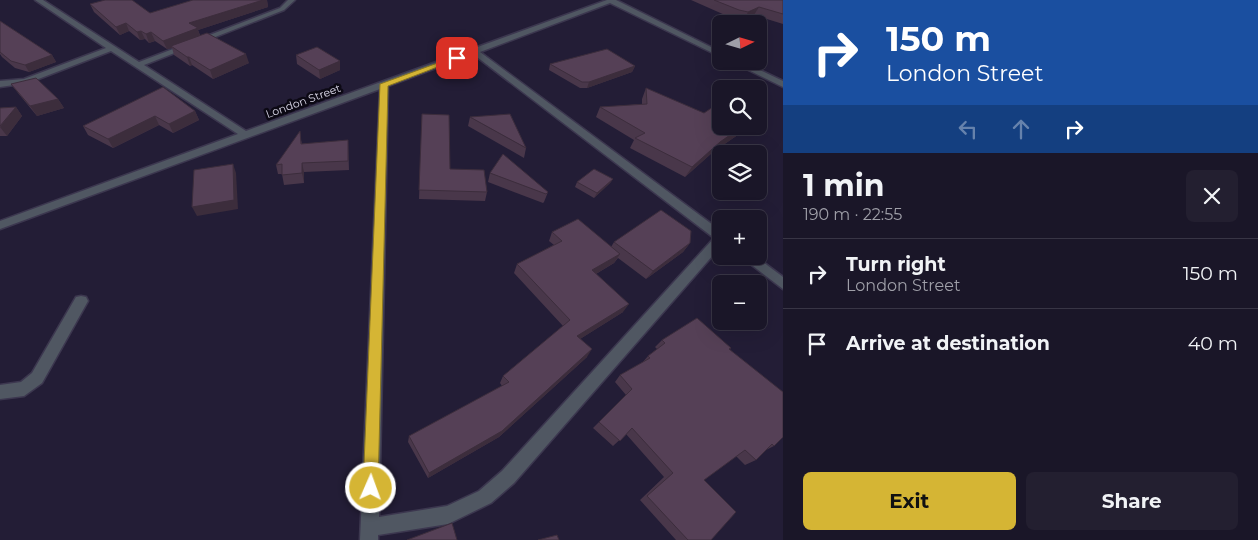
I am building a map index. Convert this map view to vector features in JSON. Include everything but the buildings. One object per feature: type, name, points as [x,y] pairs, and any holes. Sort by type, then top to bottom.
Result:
[{"type":"street","points":[[38,0],[244,134]]},
{"type":"street","points":[[138,65],[282,9],[292,0]]},
{"type":"street","points":[[612,0],[712,50]]},
{"type":"street","name":"London Street","points":[[0,225],[244,134],[475,52],[612,0]]},
{"type":"street","points":[[0,84],[25,81],[112,48]]},
{"type":"street","points":[[475,52],[712,231]]},
{"type":"street","points":[[753,70],[783,84]]},
{"type":"street","points":[[384,84],[369,534],[448,515],[485,497],[508,476],[712,248]]},
{"type":"street","points":[[758,265],[783,284]]},
{"type":"street","points":[[0,392],[24,389],[37,378],[81,300]]},
{"type":"route","points":[[371,488],[384,84],[457,58]]}]
